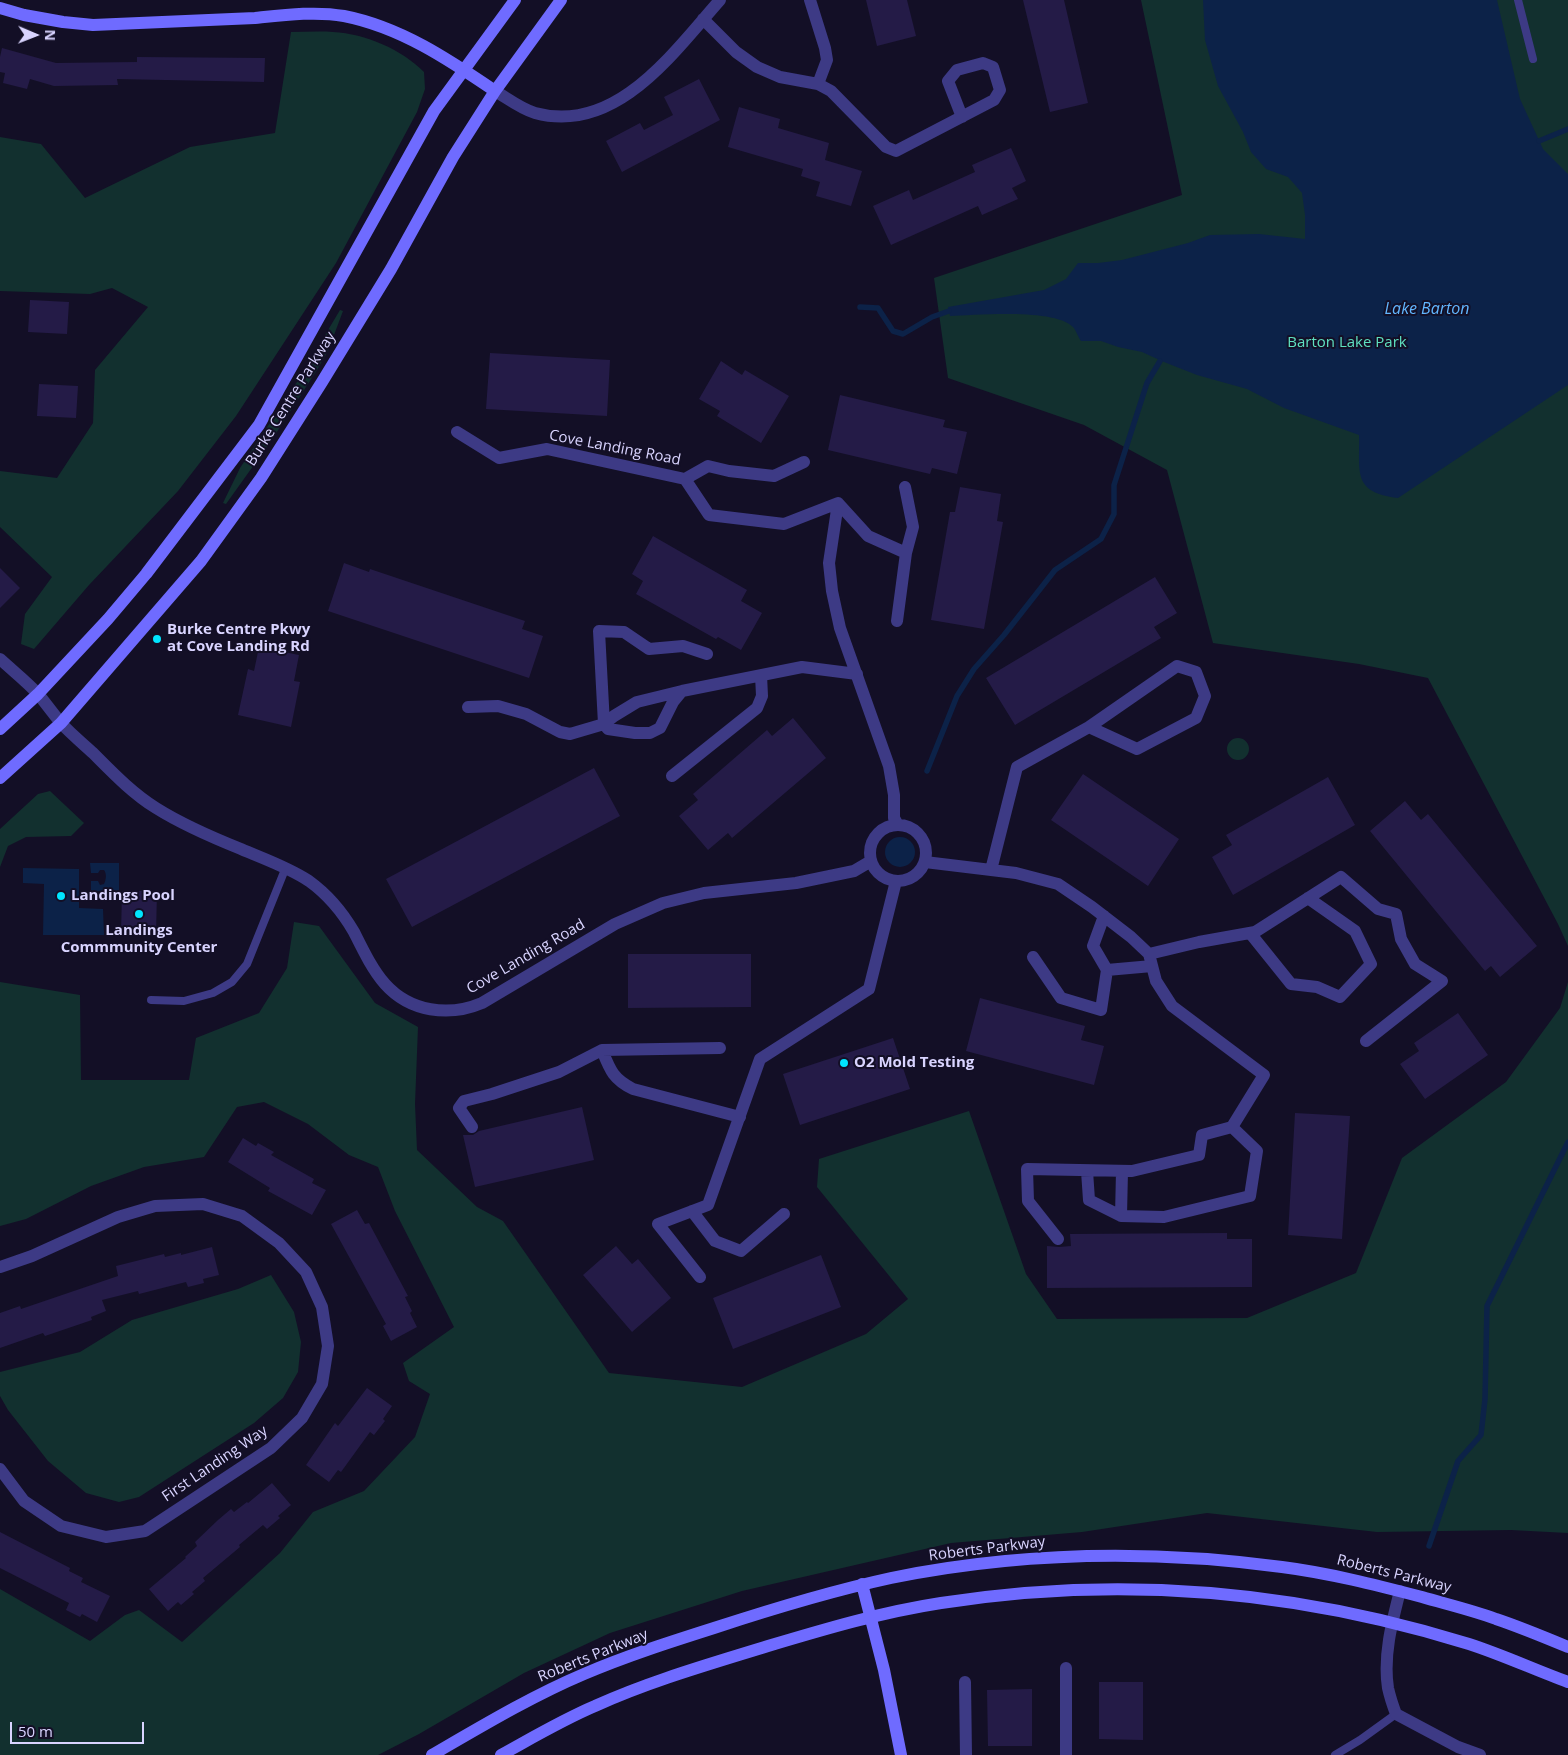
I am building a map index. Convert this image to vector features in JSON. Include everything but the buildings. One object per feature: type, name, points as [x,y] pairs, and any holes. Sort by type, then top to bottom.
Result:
[{"type":"main road","name":"Burke Centre Parkway","points":[[0,730],[38,694],[108,619],[146,574],[259,424],[434,111],[515,0]]},
{"type":"main road","name":"Burke Centre Parkway","points":[[0,778],[61,723],[201,561],[261,478],[386,277],[453,157],[495,91],[561,0]]},
{"type":"main road","points":[[0,8],[24,15],[93,25],[255,18],[281,15],[342,16],[380,25],[395,31],[465,70],[495,91]]},
{"type":"main road","name":"Roberts Parkway","points":[[432,1755],[525,1702],[585,1674],[646,1650],[771,1609],[862,1584],[994,1562],[1090,1556],[1160,1557],[1218,1560],[1284,1567],[1346,1578],[1400,1591],[1494,1618],[1568,1647]]},
{"type":"main road","points":[[862,1584],[894,1719],[900,1755]]},
{"type":"main road","points":[[501,1755],[539,1733],[595,1706],[670,1677],[812,1633],[871,1617],[940,1603],[1024,1593],[1091,1589],[1187,1591],[1252,1596],[1349,1612],[1471,1645],[1568,1682]]},
{"type":"street","points":[[495,91],[533,113],[571,117],[606,107],[649,78],[720,0]]},
{"type":"street","points":[[810,0],[827,60],[818,84]]},
{"type":"street","points":[[703,19],[736,52],[757,67],[780,77],[818,84],[831,91],[886,147],[896,151],[962,118],[994,100],[1000,90],[993,67],[983,63],[956,70],[948,81],[962,118]]},
{"type":"street","name":"Cove Landing Road","points":[[457,432],[499,458],[547,449],[685,479],[708,466],[729,471],[774,476],[804,462]]},
{"type":"street","name":"Cove Landing Road","points":[[685,479],[709,515],[784,524],[838,502]]},
{"type":"street","points":[[897,621],[906,553],[913,527],[905,487]]},
{"type":"street","points":[[838,502],[868,536],[906,553]]},
{"type":"street","points":[[838,502],[829,563],[832,591],[840,628],[889,766],[894,795],[894,818],[898,825]]},
{"type":"street","points":[[682,691],[673,702],[660,728],[650,733],[608,729],[604,724],[599,631],[624,632],[649,649],[683,646],[707,654]]},
{"type":"street","name":"Cove Landing Road","points":[[0,659],[38,694],[61,723],[121,781],[154,807],[208,836],[286,867],[310,882],[333,904],[352,930],[385,985],[405,1001],[432,1010],[452,1011],[470,1008],[482,1003],[615,924],[663,903],[704,893],[796,883],[854,871],[871,861]]},
{"type":"street","points":[[991,870],[1017,767],[1088,727],[1177,666],[1196,672],[1206,696],[1196,718],[1137,749],[1088,727]]},
{"type":"street","points":[[468,707],[498,706],[526,714],[560,732],[570,734],[604,724],[638,702],[682,691],[802,667],[857,674]]},
{"type":"street","points":[[672,776],[757,708],[762,696],[761,675]]},
{"type":"street","points":[[898,825],[906,826],[919,834],[926,848],[925,862],[920,872],[905,881],[896,882],[888,880],[881,875],[871,861],[870,853],[876,836],[882,830],[898,825]]},
{"type":"street","points":[[925,862],[1016,873],[1058,884],[1131,937],[1151,960],[1156,981],[1172,1006],[1264,1076],[1232,1128],[1202,1135],[1199,1155],[1132,1171],[1027,1169],[1028,1201],[1058,1238]]},
{"type":"street","points":[[1107,970],[1151,960],[1199,942],[1255,932],[1341,877],[1378,909],[1396,914],[1400,939],[1415,964],[1442,981],[1366,1040]]},
{"type":"street","points":[[700,1277],[658,1224],[708,1204],[760,1059],[869,989],[896,882]]},
{"type":"street","points":[[1250,933],[1291,984],[1317,987],[1340,997],[1371,964],[1355,931],[1308,898]]},
{"type":"street","points":[[1033,957],[1061,998],[1101,1010],[1107,970],[1093,946],[1104,916]]},
{"type":"street","points":[[472,1127],[459,1108],[464,1101],[492,1094],[558,1072],[602,1050],[720,1048]]},
{"type":"street","points":[[602,1050],[610,1071],[621,1083],[633,1089],[740,1116]]},
{"type":"street","points":[[1087,1171],[1089,1200],[1121,1216],[1164,1217],[1250,1196],[1257,1151],[1232,1128]]},
{"type":"street","points":[[1121,1216],[1122,1171]]},
{"type":"street","name":"First Landing Way","points":[[0,1266],[32,1256],[127,1215],[155,1206],[203,1204],[242,1216],[279,1243],[306,1272],[322,1307],[328,1346],[322,1384],[302,1418],[271,1448],[145,1531],[106,1537],[61,1526],[24,1501],[0,1469]]},
{"type":"street","points":[[692,1211],[715,1241],[741,1251],[784,1214]]},
{"type":"street","points":[[1400,1591],[1392,1624],[1388,1656],[1388,1687],[1396,1714],[1450,1743],[1480,1755]]},
{"type":"street","points":[[1066,1668],[1066,1755]]},
{"type":"street","points":[[965,1682],[966,1755]]},
{"type":"lane","points":[[1518,0],[1533,59]]},
{"type":"lane","points":[[151,1000],[184,1001],[213,993],[232,982],[246,964],[286,867]]},
{"type":"lane","points":[[1335,1755],[1396,1714]]},
{"type":"green space","name":"Barton Lake Park","points":[[1141,0],[1568,0],[1568,946],[1428,678],[1359,664],[1213,643],[1167,470],[1084,425],[948,378],[934,278],[1182,195]]},
{"type":"green space","points":[[291,32],[345,33],[370,39],[405,56],[424,72],[425,89],[417,112],[336,263],[236,416],[178,491],[89,585],[34,649],[21,644],[25,614],[52,577],[0,527],[0,471],[57,478],[93,423],[95,370],[148,307],[112,288],[90,294],[0,291],[0,137],[41,144],[85,198],[190,147],[275,133]]},
{"type":"green space","points":[[340,310],[343,311],[328,351],[317,370],[271,441],[226,504],[223,503],[240,468],[297,382]]},
{"type":"green space","points":[[1238,738],[1246,741],[1249,749],[1246,757],[1238,760],[1230,757],[1227,749],[1230,741]]},
{"type":"green space","points":[[50,791],[84,823],[71,836],[26,837],[8,846],[0,867],[0,829],[38,794]]},
{"type":"green space","points":[[294,922],[319,926],[375,1003],[418,1027],[415,1104],[417,1150],[477,1207],[503,1221],[609,1373],[742,1387],[866,1334],[908,1299],[817,1187],[819,1159],[969,1111],[1026,1274],[1057,1319],[1247,1318],[1356,1273],[1402,1158],[1506,1082],[1560,1008],[1568,982],[1568,1533],[1511,1530],[1377,1532],[1207,1513],[1082,1532],[951,1543],[742,1591],[610,1633],[524,1673],[419,1734],[378,1755],[0,1755],[0,1589],[90,1641],[125,1615],[139,1610],[182,1642],[280,1553],[313,1512],[364,1491],[415,1437],[430,1394],[409,1381],[403,1363],[454,1327],[395,1211],[378,1167],[349,1155],[308,1124],[264,1102],[237,1107],[204,1157],[144,1167],[91,1186],[26,1219],[0,1226],[0,982],[80,995],[81,1080],[189,1080],[196,1038],[259,1013],[287,968]]},
{"type":"green space","points":[[271,1275],[294,1312],[301,1342],[298,1372],[283,1398],[254,1423],[139,1497],[119,1502],[86,1493],[48,1461],[8,1410],[0,1396],[0,1372],[80,1352],[132,1320],[238,1289]]},
{"type":"water","name":"Lake Barton","points":[[1203,0],[1497,0],[1520,99],[1543,149],[1568,174],[1568,385],[1398,498],[1373,491],[1366,485],[1360,470],[1359,435],[1284,408],[1247,389],[1197,375],[1142,352],[1101,341],[1081,341],[1073,327],[1064,321],[1050,317],[1014,314],[950,316],[948,307],[1044,290],[1066,279],[1078,263],[1122,260],[1188,243],[1210,235],[1259,234],[1305,239],[1305,215],[1302,193],[1288,177],[1266,169],[1251,152],[1243,132],[1218,86],[1205,40]]},
{"type":"water","points":[[900,837],[911,841],[915,852],[911,863],[900,867],[889,863],[885,852],[889,841]]},
{"type":"water","points":[[90,863],[119,863],[119,892],[91,891],[91,881],[98,881],[100,885],[104,884],[106,875],[104,870],[100,870],[98,873],[91,873]]},
{"type":"water","name":"Landings Pool","points":[[23,868],[79,869],[79,908],[103,909],[104,935],[43,935],[44,884],[23,883]]},
{"type":"waterway","points":[[1539,141],[1568,129]]},
{"type":"waterway","points":[[860,307],[878,308],[893,331],[903,334],[932,317],[949,311]]},
{"type":"waterway","points":[[927,771],[957,696],[974,669],[1004,635],[1055,570],[1101,539],[1114,514],[1114,485],[1147,383],[1160,361]]},
{"type":"waterway","points":[[1429,1546],[1458,1461],[1481,1435],[1485,1399],[1487,1306],[1568,1142]]},
{"type":"place","name":"Burke Centre Pkwy at Cove Landing Rd","points":[[157,639]]},
{"type":"place","name":"Landings Pool","points":[[61,896]]},
{"type":"place","name":"Landings Commmunity Center","points":[[139,914]]},
{"type":"place","name":"O2 Mold Testing","points":[[844,1063]]}]
